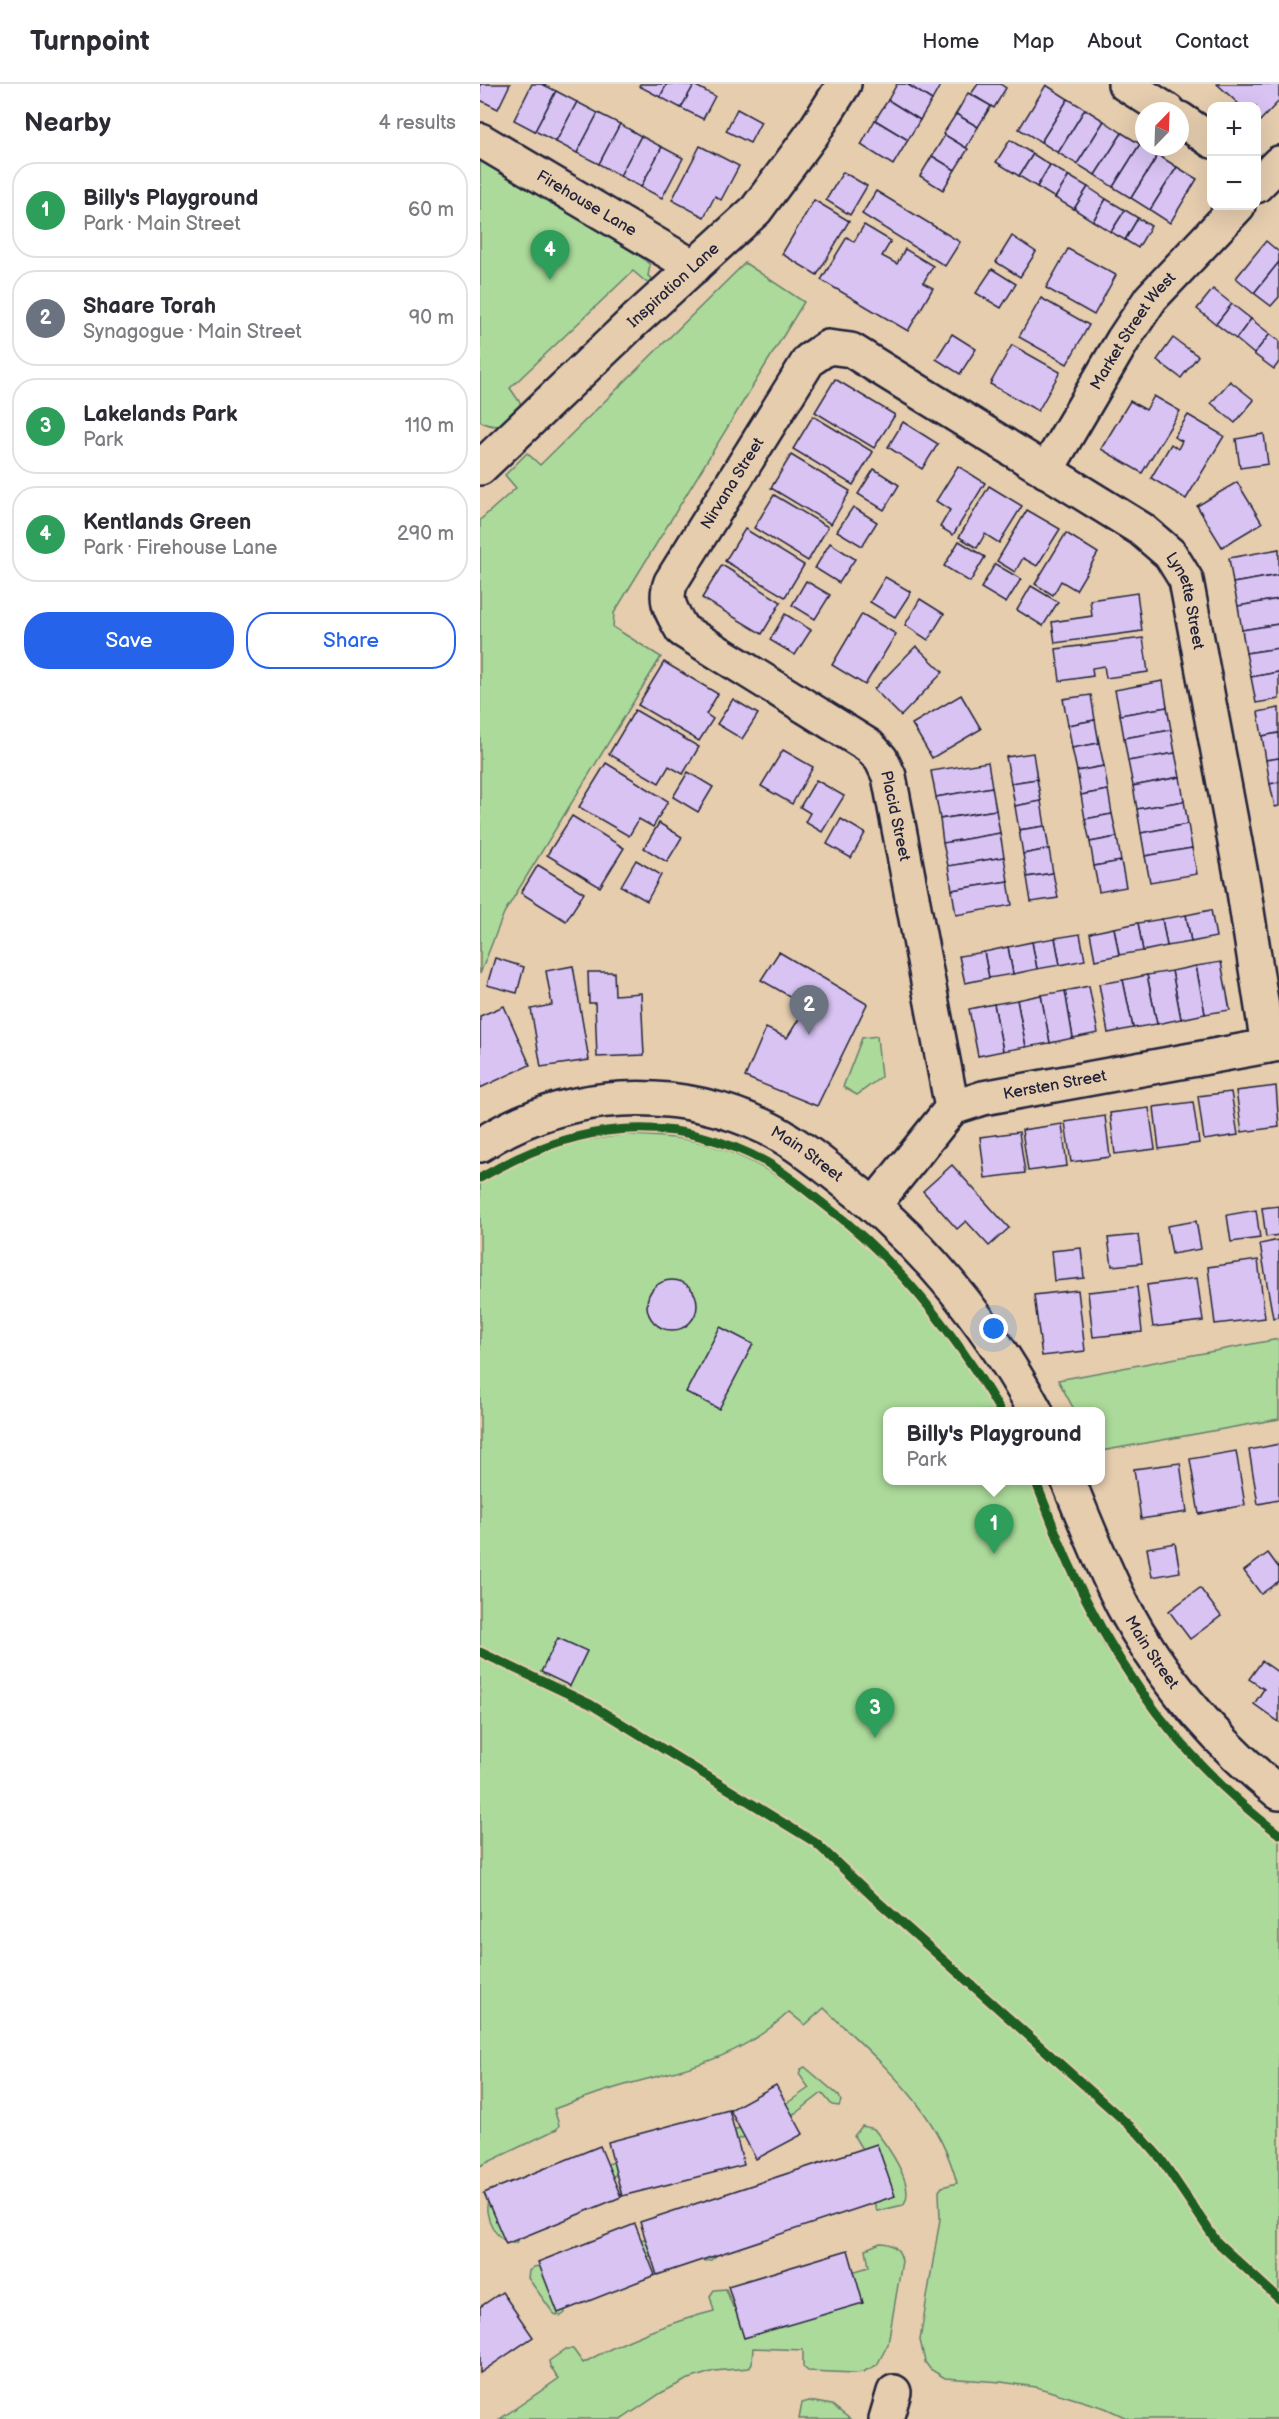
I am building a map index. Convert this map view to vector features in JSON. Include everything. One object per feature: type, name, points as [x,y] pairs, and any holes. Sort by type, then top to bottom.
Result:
[{"type":"street","name":"Inspiration Lane","points":[[487,450],[739,227],[771,191],[813,133],[844,84]]},
{"type":"street","points":[[1125,84],[1154,102]]},
{"type":"street","points":[[1189,125],[1207,138]]},
{"type":"street","name":"Firehouse Lane","points":[[480,140],[694,267]]},
{"type":"street","name":"Market Street West","points":[[1046,471],[1123,340],[1151,298],[1234,210]]},
{"type":"street","name":"Lynette Street","points":[[828,347],[851,350],[1141,529],[1170,554],[1186,580],[1274,1045]]},
{"type":"street","name":"Nirvana Street","points":[[682,630],[669,610],[667,593],[671,582],[809,360],[828,347]]},
{"type":"street","name":"Placid Street","points":[[682,630],[869,746],[882,759],[889,776],[952,1108]]},
{"type":"street","name":"Kersten Street","points":[[952,1108],[983,1098],[1274,1045]]},
{"type":"street","name":"Main Street","points":[[480,1145],[496,1134],[540,1114],[582,1103],[640,1098],[695,1103],[728,1112],[769,1129],[808,1153],[894,1222],[966,1302],[1012,1368],[1033,1407]]},
{"type":"street","points":[[874,1205],[952,1108]]},
{"type":"street","name":"Main Street","points":[[1070,1485],[1122,1604],[1155,1659],[1188,1704],[1212,1731],[1279,1793]]},
{"type":"green space","points":[[480,159],[643,258],[650,265],[648,276],[653,279],[646,282],[633,271],[510,388],[521,404],[509,420],[493,426],[480,421]]},
{"type":"green space","points":[[745,263],[804,302],[614,613],[613,627],[661,657],[504,913],[480,974],[480,520],[516,488],[505,475],[527,453],[540,465]]},
{"type":"green space","points":[[877,1036],[881,1077],[857,1095],[843,1087],[862,1038]]},
{"type":"green space","points":[[623,1135],[685,1140],[722,1149],[757,1165],[792,1186],[827,1211],[860,1240],[921,1304],[969,1368],[992,1407],[883,1407],[883,1485],[1032,1485],[1083,1605],[1105,1646],[1138,1695],[1193,1762],[1232,1799],[1279,1838],[1279,2419],[1129,2419],[1105,2408],[1036,2387],[945,2378],[930,2369],[925,2362],[920,2340],[940,2219],[939,2191],[942,2187],[957,2183],[936,2131],[921,2108],[885,2067],[824,2008],[805,2025],[789,2012],[748,2043],[707,2062],[607,2090],[554,2109],[559,2125],[557,2129],[480,2166],[480,1184],[522,1160],[574,1142]]},
{"type":"green space","points":[[1279,1339],[1279,1419],[1105,1450],[1105,1407],[1073,1407],[1058,1380]]},
{"type":"green space","points":[[805,2067],[839,2096],[841,2101],[839,2106],[832,2105],[822,2093],[797,2112],[771,2126],[732,2142],[627,2171],[597,2182],[519,2235],[516,2243],[503,2239],[492,2227],[487,2212],[489,2198],[632,2157],[684,2122],[690,2121],[731,2130],[749,2125],[809,2088],[799,2074]]},
{"type":"green space","points":[[862,2126],[874,2129],[899,2166],[904,2177],[907,2197],[903,2205],[877,2211],[871,2194],[718,2254],[711,2260],[705,2261],[665,2251],[625,2264],[564,2306],[565,2313],[561,2316],[554,2314],[528,2278],[529,2271],[534,2267],[614,2251],[863,2151],[854,2136]]},
{"type":"green space","points":[[880,2243],[895,2248],[902,2261],[888,2344],[877,2365],[863,2372],[808,2371],[803,2367],[803,2350],[753,2348],[752,2363],[749,2368],[714,2371],[686,2380],[661,2393],[622,2419],[500,2419],[558,2379],[549,2361],[566,2349],[573,2349],[583,2363],[647,2333],[714,2311],[710,2296],[714,2290],[726,2289],[733,2307],[869,2267],[866,2249]]},
{"type":"green space","points":[[809,2401],[832,2405],[850,2419],[799,2419],[802,2403]]},
{"type":"building","points":[[480,84],[510,84],[498,109],[480,100]]},
{"type":"building","points":[[532,84],[542,84],[556,91],[535,131],[514,120]]},
{"type":"building","points":[[640,84],[667,84],[660,97],[639,86]]},
{"type":"building","points":[[667,84],[694,85],[681,108],[660,97]]},
{"type":"building","points":[[897,84],[907,84],[932,100],[920,120],[888,100]]},
{"type":"building","points":[[907,84],[941,84],[932,100]]},
{"type":"building","points":[[978,84],[1000,84],[1006,88],[994,108],[971,94]]},
{"type":"building","points":[[1217,84],[1279,84],[1279,101],[1261,120],[1261,102],[1237,102]]},
{"type":"building","points":[[694,85],[715,96],[703,119],[681,108]]},
{"type":"building","points":[[1046,85],[1068,99],[1041,142],[1019,129]]},
{"type":"building","points":[[556,91],[577,102],[556,142],[535,131]]},
{"type":"building","points":[[968,93],[991,106],[978,127],[956,114]]},
{"type":"building","points":[[1068,99],[1085,109],[1058,153],[1041,142]]},
{"type":"building","points":[[888,100],[920,120],[908,140],[875,120]]},
{"type":"building","points":[[577,102],[598,113],[577,153],[556,142]]},
{"type":"building","points":[[737,109],[761,122],[750,143],[726,131]]},
{"type":"building","points":[[1085,109],[1104,121],[1077,164],[1058,153]]},
{"type":"building","points":[[598,113],[620,124],[599,164],[577,153]]},
{"type":"building","points":[[956,114],[978,127],[966,148],[943,134]]},
{"type":"building","points":[[875,120],[908,140],[893,165],[861,145]]},
{"type":"building","points":[[1104,121],[1122,133],[1095,175],[1077,164]]},
{"type":"building","points":[[620,124],[641,136],[620,176],[599,164]]},
{"type":"building","points":[[1122,133],[1135,141],[1135,152],[1113,187],[1095,175]]},
{"type":"building","points":[[945,135],[968,149],[955,170],[932,156]]},
{"type":"building","points":[[641,136],[662,147],[641,187],[620,176]]},
{"type":"building","points":[[1010,140],[1033,154],[1019,176],[996,162]]},
{"type":"building","points":[[700,146],[739,166],[721,200],[715,196],[704,217],[672,200]]},
{"type":"building","points":[[662,147],[683,158],[662,198],[641,187]]},
{"type":"building","points":[[1135,152],[1135,156],[1157,156],[1131,198],[1113,187]]},
{"type":"building","points":[[1033,154],[1050,165],[1037,187],[1019,176]]},
{"type":"building","points":[[932,156],[955,170],[943,190],[920,176]]},
{"type":"building","points":[[1157,156],[1177,167],[1150,210],[1131,198]]},
{"type":"building","points":[[1050,165],[1069,176],[1055,198],[1037,187]]},
{"type":"building","points":[[1177,167],[1197,179],[1170,223],[1150,210]]},
{"type":"building","points":[[843,172],[867,186],[850,215],[826,200]]},
{"type":"building","points":[[1069,176],[1088,187],[1074,209],[1055,198]]},
{"type":"building","points":[[1088,187],[1106,199],[1093,221],[1074,209]]},
{"type":"building","points":[[876,191],[960,242],[945,266],[862,214]]},
{"type":"building","points":[[1106,199],[1125,210],[1111,232],[1093,221]]},
{"type":"building","points":[[814,200],[849,221],[817,275],[782,254]]},
{"type":"building","points":[[1125,210],[1138,218],[1125,240],[1111,232]]},
{"type":"building","points":[[1138,218],[1151,226],[1138,248],[1125,240]]},
{"type":"building","points":[[864,225],[891,241],[882,256],[897,264],[905,249],[933,266],[923,283],[933,288],[908,331],[821,280],[847,237],[854,242]]},
{"type":"building","points":[[1012,236],[1036,252],[1020,277],[996,262]]},
{"type":"building","points":[[1266,241],[1279,252],[1279,262],[1254,293],[1236,278]]},
{"type":"building","points":[[1068,249],[1116,275],[1094,315],[1046,288]]},
{"type":"building","points":[[1279,262],[1279,297],[1271,306],[1254,293]]},
{"type":"building","points":[[992,269],[1016,284],[1001,308],[976,293]]},
{"type":"building","points":[[1213,289],[1232,304],[1216,324],[1197,309]]},
{"type":"building","points":[[1041,298],[1089,325],[1067,364],[1019,337]]},
{"type":"building","points":[[1232,304],[1251,319],[1236,339],[1216,324]]},
{"type":"building","points":[[1251,319],[1270,334],[1254,354],[1236,339]]},
{"type":"building","points":[[952,334],[976,349],[960,374],[936,359]]},
{"type":"building","points":[[1270,334],[1279,341],[1279,362],[1274,369],[1254,354]]},
{"type":"building","points":[[1173,338],[1198,356],[1181,378],[1157,360]]},
{"type":"building","points":[[1012,345],[1060,372],[1038,411],[990,384]]},
{"type":"building","points":[[835,379],[895,415],[874,448],[815,412]]},
{"type":"building","points":[[1230,381],[1254,400],[1235,423],[1211,403]]},
{"type":"building","points":[[1154,396],[1180,411],[1142,473],[1101,449],[1130,401],[1146,410]]},
{"type":"building","points":[[1188,415],[1224,436],[1186,499],[1151,478],[1171,444],[1178,449],[1182,441],[1174,437]]},
{"type":"building","points":[[813,416],[873,452],[853,485],[793,449]]},
{"type":"building","points":[[903,422],[938,444],[922,469],[888,447]]},
{"type":"building","points":[[1264,434],[1268,464],[1240,468],[1236,439]]},
{"type":"building","points":[[791,455],[850,491],[831,524],[771,488]]},
{"type":"building","points":[[958,466],[985,483],[953,535],[940,527],[950,510],[936,501]]},
{"type":"building","points":[[874,469],[899,485],[884,510],[858,494]]},
{"type":"building","points":[[1237,482],[1262,523],[1222,547],[1197,506]]},
{"type":"building","points":[[989,486],[1022,506],[999,543],[985,534],[977,548],[959,537]]},
{"type":"building","points":[[774,495],[828,527],[808,561],[754,528]]},
{"type":"building","points":[[853,507],[877,522],[862,546],[837,531]]},
{"type":"building","points":[[1027,510],[1060,529],[1037,566],[1023,558],[1015,572],[997,561]]},
{"type":"building","points":[[745,529],[804,565],[785,597],[725,561]]},
{"type":"building","points":[[1066,533],[1098,553],[1076,590],[1061,581],[1053,595],[1035,584]]},
{"type":"building","points":[[959,541],[985,557],[970,582],[944,566]]},
{"type":"building","points":[[830,543],[855,559],[839,583],[815,568]]},
{"type":"building","points":[[1279,549],[1279,575],[1233,583],[1229,558]]},
{"type":"building","points":[[995,564],[1021,579],[1006,603],[981,588]]},
{"type":"building","points":[[722,565],[781,602],[762,634],[702,598]]},
{"type":"building","points":[[1279,575],[1279,599],[1238,606],[1233,583]]},
{"type":"building","points":[[885,577],[911,592],[895,617],[870,602]]},
{"type":"building","points":[[806,581],[830,595],[815,619],[792,605]]},
{"type":"building","points":[[1031,586],[1058,602],[1043,626],[1017,610]]},
{"type":"building","points":[[1137,593],[1142,631],[1055,643],[1052,622],[1092,616],[1090,600]]},
{"type":"building","points":[[920,599],[944,614],[928,640],[905,625]]},
{"type":"building","points":[[1279,599],[1279,624],[1242,630],[1238,606]]},
{"type":"building","points":[[785,614],[811,630],[795,655],[770,640]]},
{"type":"building","points":[[862,614],[896,634],[865,685],[832,665]]},
{"type":"building","points":[[1279,624],[1279,648],[1246,653],[1242,630]]},
{"type":"building","points":[[1143,638],[1148,672],[1106,678],[1104,666],[1092,668],[1093,676],[1060,681],[1056,649]]},
{"type":"building","points":[[916,646],[943,672],[901,716],[874,689]]},
{"type":"building","points":[[1279,648],[1279,672],[1251,677],[1246,653]]},
{"type":"building","points":[[664,662],[718,694],[706,714],[713,719],[699,741],[638,705]]},
{"type":"building","points":[[1279,672],[1279,699],[1256,703],[1251,677]]},
{"type":"building","points":[[1163,681],[1167,707],[1120,715],[1115,690]]},
{"type":"building","points":[[961,695],[981,729],[932,758],[912,724]]},
{"type":"building","points":[[1091,695],[1095,720],[1068,725],[1063,699]]},
{"type":"building","points":[[733,699],[758,714],[742,739],[717,724]]},
{"type":"building","points":[[1167,707],[1171,730],[1124,738],[1120,715]]},
{"type":"building","points":[[1279,708],[1279,733],[1262,736],[1258,712]]},
{"type":"building","points":[[635,710],[699,747],[683,774],[669,766],[659,783],[609,754]]},
{"type":"building","points":[[1095,720],[1099,743],[1072,748],[1068,725]]},
{"type":"building","points":[[1171,730],[1175,753],[1128,761],[1124,738]]},
{"type":"building","points":[[1279,733],[1279,758],[1266,760],[1262,736]]},
{"type":"building","points":[[1099,743],[1104,766],[1077,771],[1072,748]]},
{"type":"building","points":[[783,750],[813,767],[792,804],[761,786]]},
{"type":"building","points":[[1033,753],[1037,779],[1011,783],[1006,757]]},
{"type":"building","points":[[1175,753],[1180,777],[1133,786],[1128,761]]},
{"type":"building","points":[[1279,758],[1279,782],[1270,784],[1266,760]]},
{"type":"building","points":[[988,762],[992,787],[936,797],[931,771]]},
{"type":"building","points":[[606,763],[668,801],[653,827],[639,819],[629,836],[579,807]]},
{"type":"building","points":[[1104,766],[1108,790],[1081,795],[1077,771]]},
{"type":"building","points":[[688,772],[713,787],[698,812],[673,797]]},
{"type":"building","points":[[1180,777],[1184,801],[1137,809],[1133,786]]},
{"type":"building","points":[[1037,779],[1041,801],[1015,806],[1011,783]]},
{"type":"building","points":[[816,780],[844,796],[822,832],[805,822],[810,813],[800,807]]},
{"type":"building","points":[[1279,782],[1279,806],[1275,807],[1270,784]]},
{"type":"building","points":[[992,787],[996,810],[940,819],[936,797]]},
{"type":"building","points":[[1108,790],[1112,814],[1085,819],[1081,795]]},
{"type":"building","points":[[1041,801],[1045,826],[1019,830],[1015,806]]},
{"type":"building","points":[[1184,801],[1188,824],[1141,833],[1137,809]]},
{"type":"building","points":[[996,810],[1000,833],[943,843],[940,819]]},
{"type":"building","points":[[1112,814],[1117,837],[1090,842],[1085,819]]},
{"type":"building","points":[[572,816],[624,848],[600,887],[547,855]]},
{"type":"building","points":[[841,819],[865,833],[851,858],[827,844]]},
{"type":"building","points":[[659,823],[682,837],[667,862],[644,848]]},
{"type":"building","points":[[1188,824],[1192,848],[1145,856],[1141,833]]},
{"type":"building","points":[[1045,826],[1049,849],[1023,854],[1019,830]]},
{"type":"building","points":[[1000,833],[1004,857],[948,866],[943,843]]},
{"type":"building","points":[[1117,837],[1121,861],[1094,866],[1090,842]]},
{"type":"building","points":[[1192,848],[1197,874],[1150,882],[1145,856]]},
{"type":"building","points":[[1049,849],[1053,873],[1027,877],[1023,854]]},
{"type":"building","points":[[1004,857],[1008,881],[952,890],[948,866]]},
{"type":"building","points":[[636,860],[661,875],[647,901],[621,886]]},
{"type":"building","points":[[1121,861],[1126,887],[1099,892],[1094,866]]},
{"type":"building","points":[[538,865],[584,893],[566,921],[521,893]]},
{"type":"building","points":[[1053,873],[1058,898],[1031,902],[1027,877]]},
{"type":"building","points":[[1008,881],[1012,905],[956,915],[952,890]]},
{"type":"building","points":[[1211,910],[1216,937],[1191,942],[1186,915]]},
{"type":"building","points":[[1186,915],[1191,942],[1167,946],[1162,919]]},
{"type":"building","points":[[1162,919],[1167,946],[1143,951],[1138,923]]},
{"type":"building","points":[[1138,923],[1143,951],[1119,955],[1114,928]]},
{"type":"building","points":[[1114,928],[1119,955],[1095,960],[1090,933]]},
{"type":"building","points":[[1080,934],[1085,960],[1060,965],[1055,938]]},
{"type":"building","points":[[1055,938],[1060,965],[1037,969],[1032,942]]},
{"type":"building","points":[[1032,942],[1037,969],[1013,974],[1008,947]]},
{"type":"building","points":[[1008,947],[1013,974],[989,978],[984,952]]},
{"type":"building","points":[[779,952],[867,1004],[817,1106],[745,1077],[766,1028],[787,1038],[807,1006],[761,980]]},
{"type":"building","points":[[984,952],[989,978],[965,983],[959,956]]},
{"type":"building","points":[[495,958],[524,967],[517,993],[487,985]]},
{"type":"building","points":[[1221,962],[1230,1010],[1205,1014],[1196,966]]},
{"type":"building","points":[[573,966],[589,1060],[541,1067],[531,1009],[552,1005],[546,971]]},
{"type":"building","points":[[1196,966],[1205,1014],[1181,1019],[1172,971]]},
{"type":"building","points":[[1172,971],[1181,1019],[1157,1024],[1147,975]]},
{"type":"building","points":[[588,972],[614,972],[615,995],[641,993],[644,1055],[597,1057],[595,1003],[589,1003]]},
{"type":"building","points":[[1147,975],[1157,1024],[1133,1028],[1123,980]]},
{"type":"building","points":[[1123,980],[1133,1028],[1108,1033],[1099,984]]},
{"type":"building","points":[[1089,986],[1098,1033],[1073,1038],[1065,991]]},
{"type":"building","points":[[1065,991],[1073,1038],[1050,1043],[1041,995]]},
{"type":"building","points":[[1041,995],[1050,1043],[1026,1047],[1017,1000]]},
{"type":"building","points":[[1017,1000],[1026,1047],[1003,1051],[994,1004]]},
{"type":"building","points":[[994,1004],[1003,1051],[978,1056],[969,1009]]},
{"type":"building","points":[[504,1006],[530,1065],[480,1088],[480,1016]]},
{"type":"building","points":[[1276,1086],[1279,1127],[1242,1132],[1236,1091]]},
{"type":"building","points":[[1231,1092],[1238,1135],[1204,1140],[1198,1096]]},
{"type":"building","points":[[1193,1102],[1199,1143],[1159,1149],[1154,1107]]},
{"type":"building","points":[[1149,1108],[1155,1149],[1115,1154],[1110,1113]]},
{"type":"building","points":[[1105,1116],[1110,1157],[1071,1162],[1065,1122]]},
{"type":"building","points":[[1062,1124],[1067,1166],[1028,1171],[1022,1130]]},
{"type":"building","points":[[1019,1132],[1025,1173],[985,1178],[980,1137]]},
{"type":"building","points":[[952,1165],[1009,1228],[989,1246],[966,1221],[957,1229],[923,1191]]},
{"type":"building","points":[[1279,1206],[1279,1235],[1266,1237],[1262,1208]]},
{"type":"building","points":[[1256,1210],[1260,1238],[1231,1242],[1227,1215]]},
{"type":"building","points":[[1196,1221],[1201,1249],[1172,1254],[1167,1226]]},
{"type":"building","points":[[1138,1235],[1142,1263],[1112,1266],[1108,1238]]},
{"type":"building","points":[[1279,1240],[1279,1317],[1273,1318],[1260,1244]]},
{"type":"building","points":[[1081,1248],[1084,1278],[1054,1281],[1051,1251]]},
{"type":"building","points":[[1258,1260],[1265,1318],[1215,1324],[1208,1267]]},
{"type":"building","points":[[1197,1278],[1203,1321],[1153,1327],[1147,1285]]},
{"type":"building","points":[[667,1280],[677,1280],[690,1287],[697,1300],[697,1310],[690,1323],[677,1330],[667,1330],[658,1326],[651,1319],[647,1310],[647,1300],[651,1291],[658,1284]]},
{"type":"building","points":[[1137,1287],[1142,1332],[1093,1337],[1088,1292]]},
{"type":"building","points":[[1078,1290],[1085,1351],[1042,1356],[1034,1295]]},
{"type":"building","points":[[720,1327],[753,1344],[719,1409],[686,1392]]},
{"type":"building","points":[[1279,1444],[1279,1500],[1258,1504],[1249,1450]]},
{"type":"building","points":[[1236,1451],[1245,1505],[1199,1514],[1190,1459]]},
{"type":"building","points":[[1180,1463],[1187,1512],[1141,1519],[1134,1469]]},
{"type":"building","points":[[1175,1543],[1180,1572],[1152,1577],[1147,1548]]},
{"type":"building","points":[[1268,1553],[1279,1568],[1279,1581],[1261,1594],[1244,1571]]},
{"type":"building","points":[[1200,1588],[1221,1616],[1190,1639],[1169,1611]]},
{"type":"building","points":[[558,1638],[587,1651],[570,1686],[541,1672]]},
{"type":"building","points":[[1262,1661],[1279,1673],[1279,1722],[1254,1704],[1264,1689],[1249,1679]]},
{"type":"building","points":[[776,2085],[803,2134],[756,2159],[730,2110]]},
{"type":"building","points":[[729,2110],[744,2165],[622,2196],[608,2142]]},
{"type":"building","points":[[877,2144],[895,2196],[657,2275],[640,2222]]},
{"type":"building","points":[[600,2146],[621,2197],[506,2244],[484,2193]]},
{"type":"building","points":[[635,2224],[655,2275],[558,2313],[538,2262]]},
{"type":"building","points":[[848,2250],[863,2303],[744,2338],[728,2286]]},
{"type":"building","points":[[502,2292],[533,2337],[480,2373],[480,2307]]},
{"type":"cycle path","points":[[480,1178],[515,1159],[550,1145],[586,1135],[621,1130],[657,1129],[693,1134],[729,1145],[766,1162],[787,1176],[875,1247],[922,1298],[943,1325],[964,1353],[998,1407]]},
{"type":"cycle path","points":[[1037,1485],[1065,1555],[1089,1605],[1132,1679],[1157,1714],[1213,1778],[1279,1834]]},
{"type":"cycle path","points":[[480,1652],[590,1704],[816,1843],[873,1897],[1139,2134],[1161,2159],[1217,2242],[1279,2299]]},
{"type":"place","name":"Kentlands Green","points":[[550,280]]},
{"type":"place","name":"Shaare Torah","points":[[809,1035]]},
{"type":"place","name":"Billy's Playground","points":[[994,1554]]},
{"type":"place","name":"Lakelands Park","points":[[875,1738]]}]
